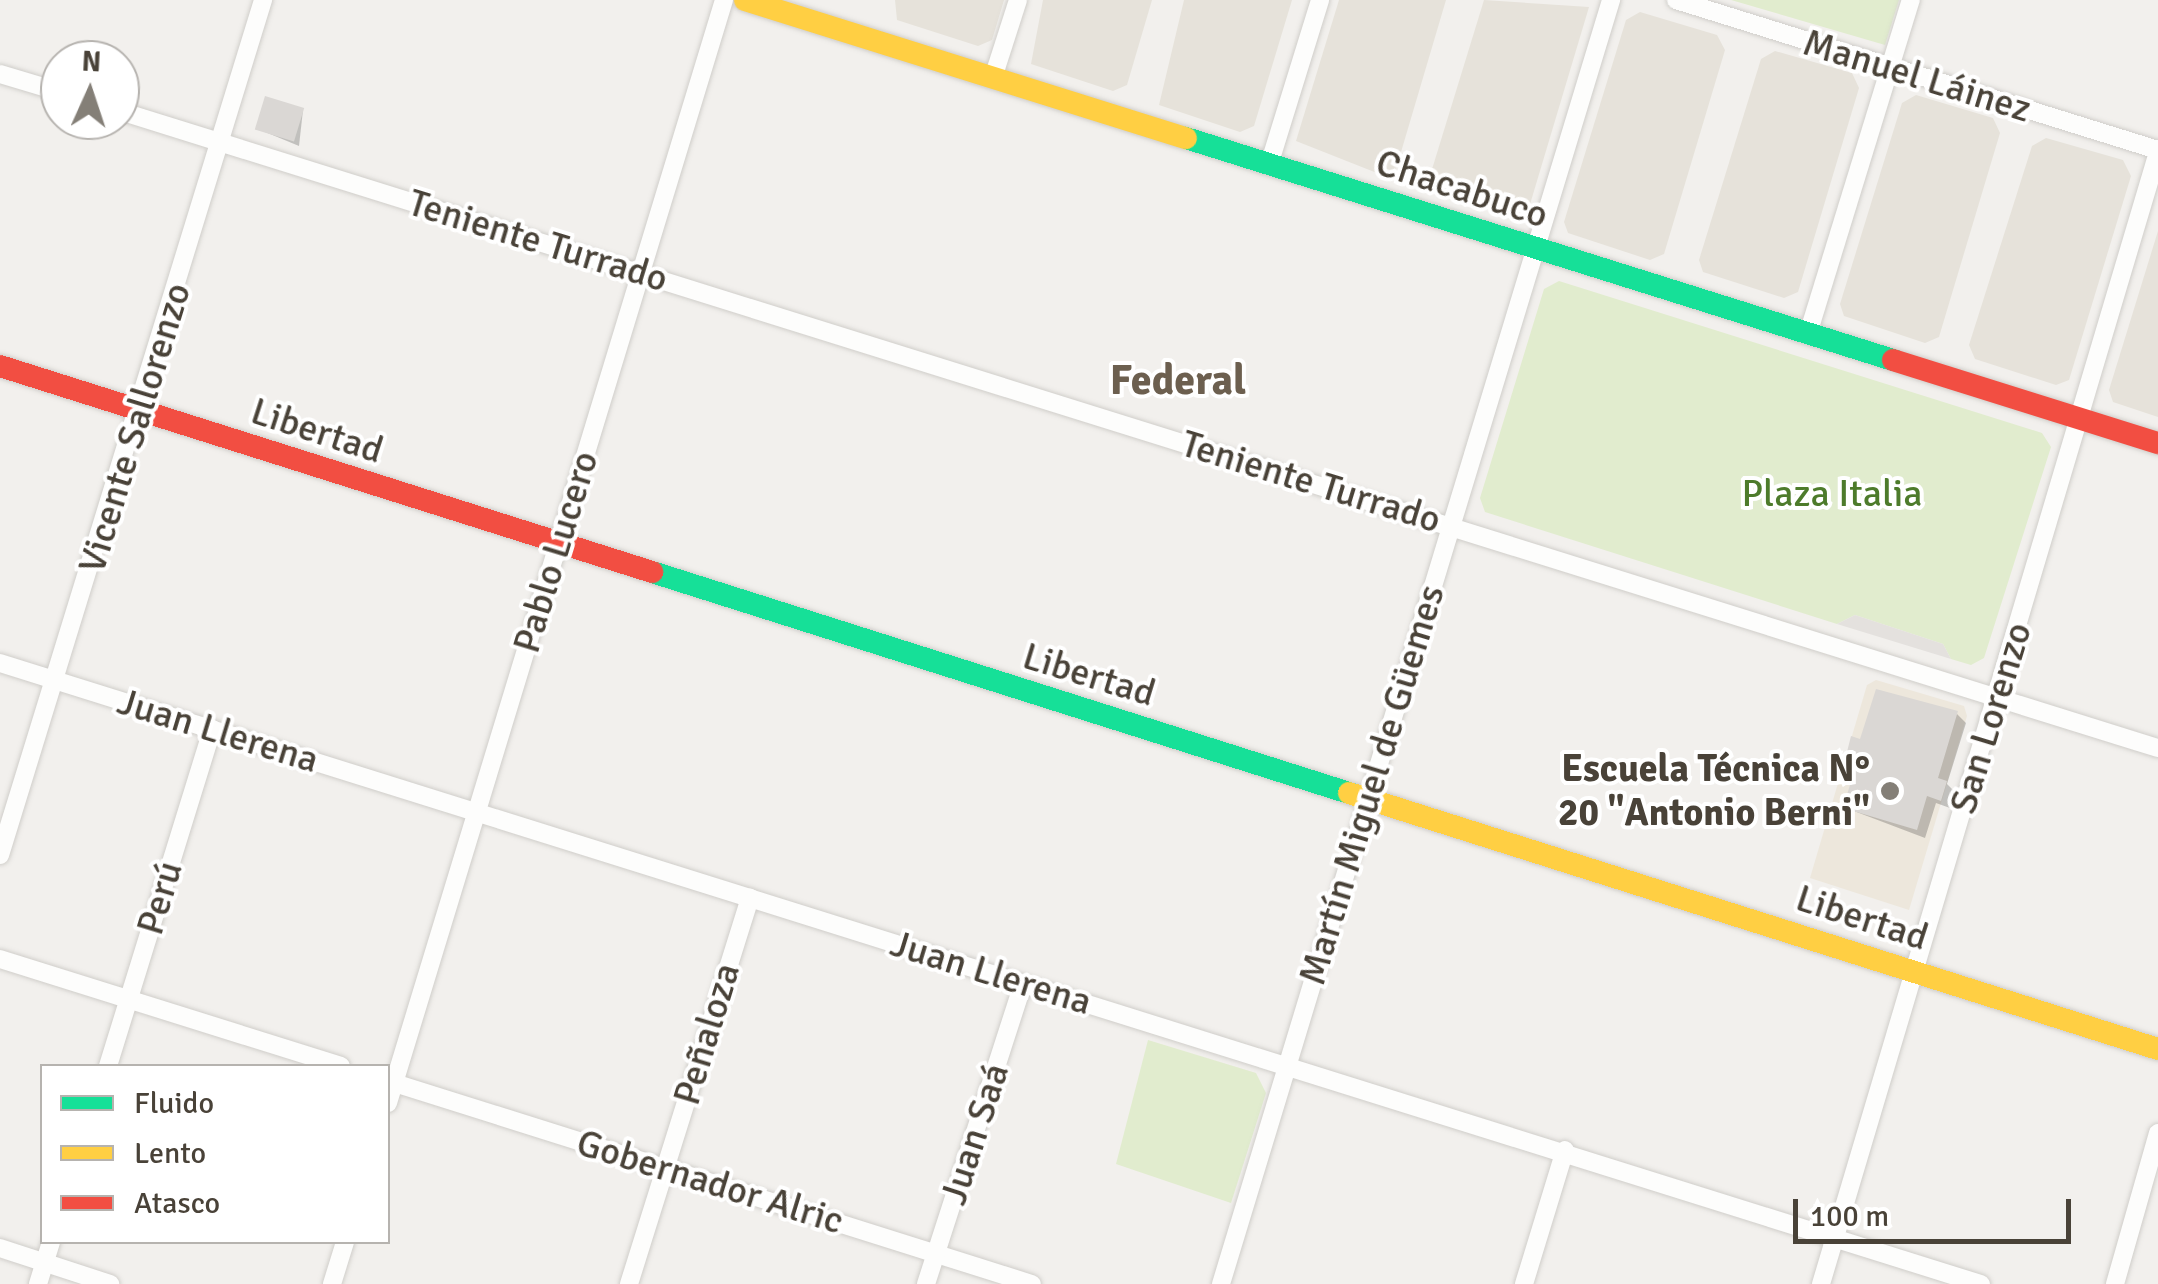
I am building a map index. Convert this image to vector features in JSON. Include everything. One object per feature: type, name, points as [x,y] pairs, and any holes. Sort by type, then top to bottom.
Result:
[{"type":"street","name":"Vicente Sallorenzo","points":[[0,855],[58,682],[263,0]]},
{"type":"street","name":"Pablo Lucero","points":[[391,1082],[724,0]]},
{"type":"street","name":"Chacabuco","points":[[746,0],[2158,444]]},
{"type":"street","points":[[993,78],[1018,0]]},
{"type":"street","points":[[1270,165],[1320,0]]},
{"type":"street","name":"Martín Miguel de Güemes","points":[[1221,1284],[1612,0]]},
{"type":"street","name":"Manuel Láinez","points":[[1676,0],[2158,151]]},
{"type":"street","points":[[1808,334],[1911,0]]},
{"type":"street","points":[[0,74],[40,86]]},
{"type":"street","name":"Teniente Turrado","points":[[140,117],[2158,748]]},
{"type":"street","name":"San Lorenzo","points":[[1820,1284],[1998,698],[2158,151]]},
{"type":"street","name":"Libertad","points":[[0,366],[557,547],[2158,1049]]},
{"type":"street","name":"Juan Llerena","points":[[0,663],[1565,1150],[1981,1284]]},
{"type":"street","name":"Perú","points":[[109,1064],[212,729]]},
{"type":"street","name":"Peñaloza","points":[[629,1284],[750,898]]},
{"type":"street","points":[[0,959],[335,1064]]},
{"type":"street","name":"Juan Saá","points":[[926,1284],[1023,984]]},
{"type":"street","name":"Gobernador Alric","points":[[391,1082],[1032,1284]]},
{"type":"street","points":[[2115,1284],[2158,1133]]},
{"type":"street","points":[[1524,1284],[1565,1150]]},
{"type":"street","points":[[38,1284],[50,1244]]},
{"type":"street","points":[[332,1284],[344,1244]]},
{"type":"street","points":[[0,1248],[110,1284]]},
{"type":"shaded area","points":[[895,0],[1004,0],[992,40],[978,46],[897,20]]},
{"type":"shaded area","points":[[1043,0],[1152,0],[1127,85],[1113,91],[1031,64]]},
{"type":"shaded area","points":[[1184,0],[1292,0],[1254,126],[1240,132],[1159,105]]},
{"type":"shaded area","points":[[1339,0],[1446,0],[1396,169],[1382,175],[1296,141]]},
{"type":"shaded area","points":[[1484,0],[1589,7],[1528,211],[1514,217],[1433,191],[1429,179]]},
{"type":"shaded area","points":[[1640,12],[1717,35],[1725,50],[1664,254],[1650,260],[1568,233],[1564,222],[1626,20]]},
{"type":"shaded area","points":[[1775,51],[1852,73],[1859,88],[1798,292],[1784,298],[1703,272],[1699,260],[1761,59]]},
{"type":"shaded area","points":[[1916,95],[1993,118],[2000,133],[1939,337],[1925,343],[1844,316],[1840,304],[1902,103]]},
{"type":"shaded area","points":[[2046,138],[2123,160],[2131,176],[2069,380],[2056,385],[1975,359],[1969,345],[2032,146]]},
{"type":"shaded area","points":[[2158,231],[2158,417],[2113,402],[2109,390]]},
{"type":"shaded area","points":[[1855,615],[1943,644],[1951,659],[1837,624]]},
{"type":"shaded area","name":"Escuela Técnica N° 20 \"Antonio Berni\"","points":[[1876,680],[1964,706],[1967,716],[1909,910],[1810,878],[1867,685]]},
{"type":"green space","points":[[1731,0],[1899,0],[1885,45]]},
{"type":"green space","name":"Plaza Italia","points":[[1559,281],[2042,433],[2051,447],[1984,658],[1971,665],[1951,659],[1943,644],[1855,615],[1837,624],[1485,512],[1480,498],[1544,289]]},
{"type":"green space","points":[[1148,1040],[1256,1073],[1266,1093],[1231,1203],[1116,1164]]},
{"type":"building","points":[[265,96],[304,108],[294,141],[255,129]]},
{"type":"building","name":"Escuela Técnica N° 20 \"Antonio Berni\"","points":[[1876,689],[1958,711],[1938,778],[1947,781],[1941,801],[1927,796],[1917,830],[1843,808],[1859,755],[1847,752],[1851,736],[1860,739]]},
{"type":"traffic: fast","points":[[1186,138],[1893,360]]},
{"type":"traffic: fast","points":[[652,572],[1349,793]]},
{"type":"traffic: slow","points":[[745,0],[1186,138]]},
{"type":"traffic: slow","points":[[1349,793],[2158,1049]]},
{"type":"traffic: jam","points":[[1893,360],[2158,443]]},
{"type":"traffic: jam","points":[[0,366],[652,572]]},
{"type":"place","name":"Escuela Técnica N° 20 \"Antonio Berni\"","points":[[1890,791]]},
{"type":"district","name":"Federal","points":[[1178,381]]}]
